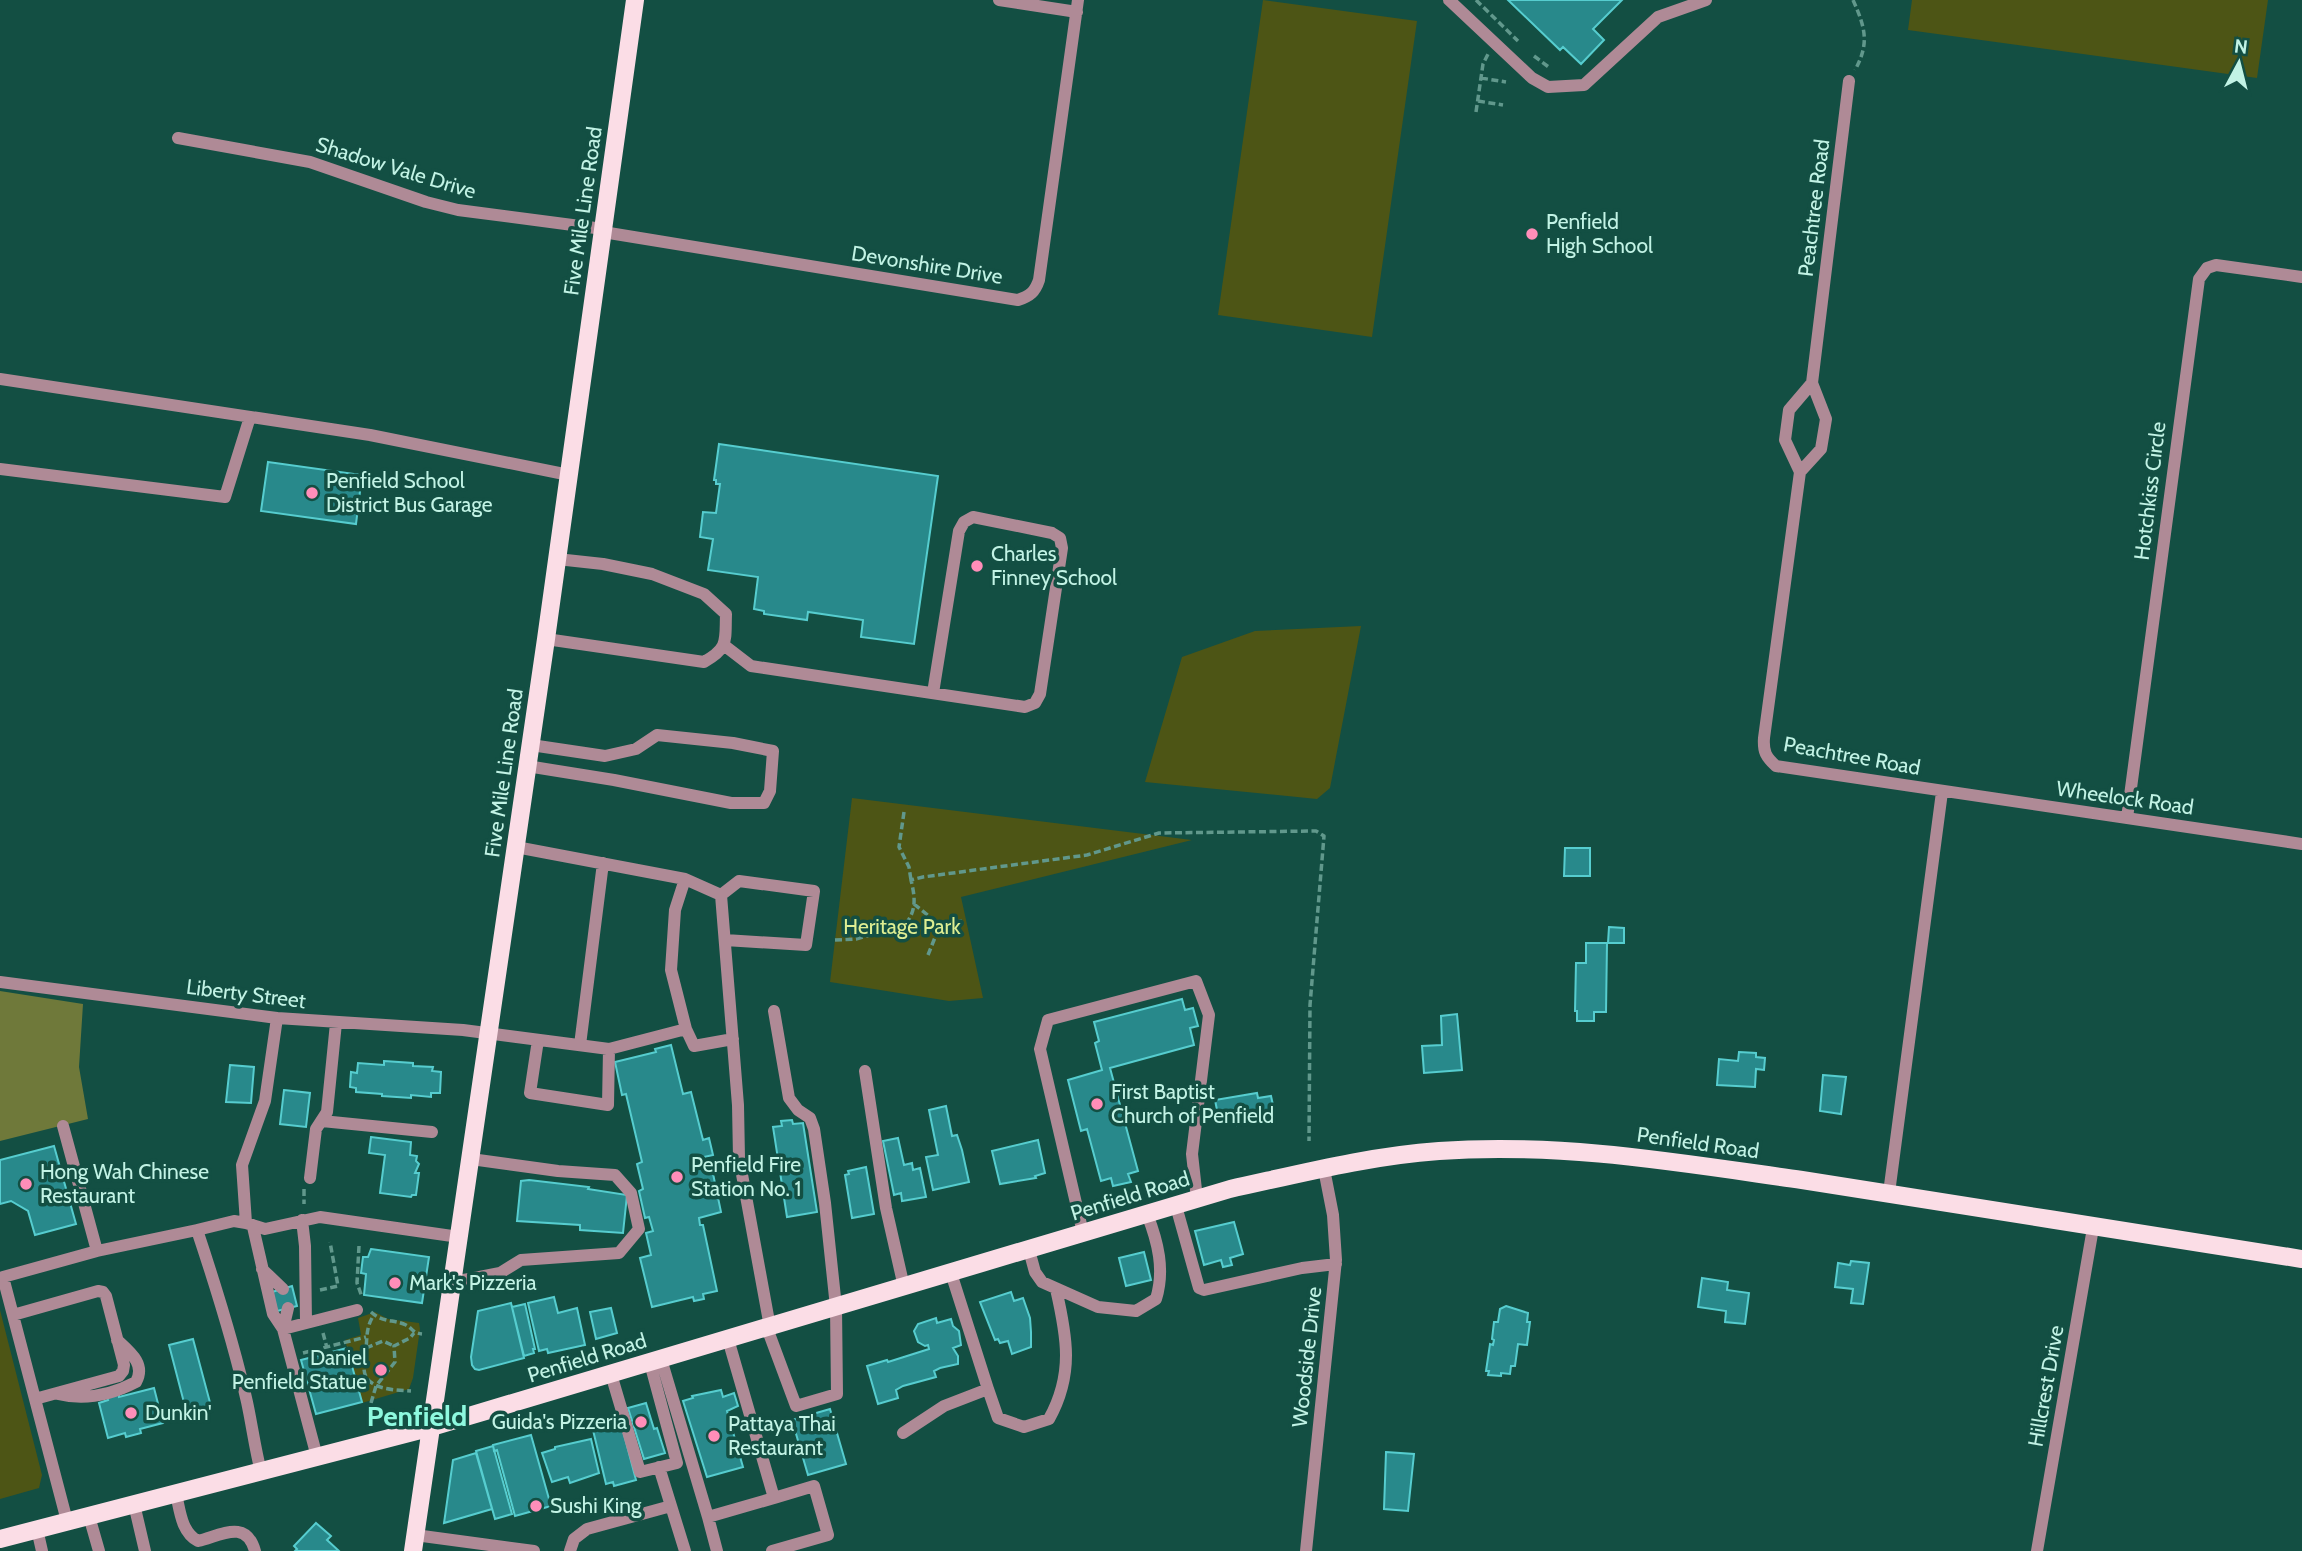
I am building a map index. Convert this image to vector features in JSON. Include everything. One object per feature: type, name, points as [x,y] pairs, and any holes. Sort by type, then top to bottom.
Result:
[{"type":"main road","name":"Five Mile Line Road","points":[[414,1543],[546,639],[635,0]]},
{"type":"main road","name":"Penfield Road","points":[[0,1539],[432,1427],[1230,1189],[1324,1169],[1438,1151],[1555,1149],[1641,1157],[1889,1193],[2093,1228],[2302,1259]]},
{"type":"street","points":[[999,0],[1077,6]]},
{"type":"street","points":[[1449,0],[1539,83],[1548,87],[1584,85],[1658,17],[1706,0]]},
{"type":"street","name":"Devonshire Drive","points":[[603,231],[1018,300],[1028,297],[1036,289],[1039,280],[1077,6]]},
{"type":"street","name":"Peachtree Road","points":[[1849,80],[1812,383],[1826,419],[1821,449],[1800,472],[1763,751],[1776,766],[1942,792],[1889,1193]]},
{"type":"street","name":"Shadow Vale Drive","points":[[178,138],[310,162],[426,202],[458,210],[603,231]]},
{"type":"street","name":"Hotchkiss Circle","points":[[2127,818],[2199,279],[2207,268],[2216,265],[2302,277]]},
{"type":"street","points":[[0,379],[370,435],[569,475]]},
{"type":"street","points":[[1800,472],[1785,440],[1789,410],[1812,383]]},
{"type":"street","points":[[0,469],[225,497],[250,416]]},
{"type":"street","points":[[725,646],[751,666],[1025,707],[1035,703],[1040,695],[1062,548],[1060,538],[1052,533],[973,517],[964,522],[959,531],[933,693]]},
{"type":"street","points":[[546,639],[704,662],[719,654],[725,646],[726,614],[704,594],[652,574],[603,564],[557,559]]},
{"type":"street","points":[[527,766],[731,803],[764,803],[770,791],[773,751],[733,743],[657,736],[636,750],[605,756],[530,745]]},
{"type":"street","name":"Wheelock Road","points":[[1942,792],[2302,844]]},
{"type":"street","points":[[516,847],[685,879],[721,895]]},
{"type":"street","points":[[580,1045],[603,863]]},
{"type":"street","points":[[685,879],[675,909],[671,970],[686,1029],[694,1045],[733,1039]]},
{"type":"street","points":[[721,895],[740,881],[814,891],[806,945],[725,940]]},
{"type":"street","points":[[721,895],[738,1105],[739,1158],[768,1327],[796,1406],[837,1394],[836,1307],[814,1129],[810,1118],[797,1110],[789,1098],[774,1011]]},
{"type":"street","points":[[1083,1233],[1040,1049],[1048,1020],[1196,981],[1209,1015],[1192,1154],[1197,1199]]},
{"type":"street","name":"Liberty Street","points":[[0,982],[277,1018],[489,1034],[610,1049]]},
{"type":"street","points":[[277,1018],[265,1101],[242,1165],[249,1225],[273,1314],[283,1329],[317,1457]]},
{"type":"street","points":[[310,1178],[316,1129],[327,1112],[336,1023]]},
{"type":"street","points":[[538,1040],[530,1093],[608,1105],[610,1049],[686,1029]]},
{"type":"street","points":[[865,1071],[886,1208],[904,1287]]},
{"type":"street","points":[[322,1121],[432,1132]]},
{"type":"street","points":[[63,1126],[97,1251]]},
{"type":"street","points":[[453,1282],[500,1273],[521,1260],[619,1252],[639,1229],[631,1193],[615,1175],[558,1171],[471,1159]]},
{"type":"street","name":"Woodside Drive","points":[[1306,1551],[1336,1264],[1333,1215],[1324,1169]]},
{"type":"street","points":[[1176,1206],[1199,1288],[1204,1290],[1302,1268],[1336,1264]]},
{"type":"street","points":[[1029,1250],[1035,1272],[1042,1282],[1098,1307],[1136,1311],[1156,1298],[1160,1286],[1160,1261],[1155,1234],[1147,1214]]},
{"type":"street","points":[[67,1521],[1,1273],[234,1222],[265,1229],[320,1217],[459,1237]]},
{"type":"street","points":[[302,1220],[306,1322]]},
{"type":"street","name":"Hillcrest Drive","points":[[2038,1551],[2093,1228]]},
{"type":"street","points":[[197,1230],[238,1367],[261,1472]]},
{"type":"street","points":[[262,1269],[283,1289]]},
{"type":"street","points":[[951,1273],[998,1418],[1024,1426],[1049,1419],[1060,1398],[1067,1358],[1063,1319],[1056,1289]]},
{"type":"street","points":[[13,1315],[97,1292],[103,1292],[106,1296],[124,1365],[123,1371],[119,1376],[36,1399]]},
{"type":"street","points":[[283,1329],[362,1305]]},
{"type":"street","points":[[283,1329],[288,1308]]},
{"type":"street","points":[[728,1339],[774,1498]]},
{"type":"street","points":[[611,1374],[640,1472],[677,1463],[656,1361]]},
{"type":"street","points":[[656,1361],[717,1551]]},
{"type":"street","points":[[902,1433],[944,1406],[988,1389]]},
{"type":"street","points":[[659,1467],[685,1551]]},
{"type":"street","points":[[708,1517],[814,1486],[828,1535],[772,1551]]},
{"type":"street","points":[[176,1493],[185,1530],[190,1537],[198,1541],[238,1531],[246,1533],[255,1551]]},
{"type":"street","points":[[134,1504],[145,1551]]},
{"type":"street","points":[[570,1551],[574,1539],[587,1529],[671,1506]]},
{"type":"street","points":[[89,1516],[99,1551]]},
{"type":"street","points":[[37,1529],[42,1551]]},
{"type":"street","points":[[414,1543],[534,1551]]},
{"type":"path","points":[[1476,0],[1521,44]]},
{"type":"path","points":[[1849,80],[1865,52],[1863,23],[1853,0]]},
{"type":"path","points":[[1476,112],[1483,64],[1495,44]]},
{"type":"path","points":[[1530,53],[1554,71]]},
{"type":"path","points":[[1481,78],[1506,82]]},
{"type":"path","points":[[1478,101],[1503,105]]},
{"type":"path","points":[[835,940],[865,937],[905,925],[913,912],[909,867],[899,848],[904,813]]},
{"type":"path","points":[[911,880],[951,872],[1087,855],[1159,833],[1316,831],[1324,836],[1310,1005],[1309,1141]]},
{"type":"path","points":[[914,904],[940,925],[962,921]]},
{"type":"path","points":[[929,955],[940,925]]},
{"type":"path","points":[[315,1291],[338,1286],[330,1242]]},
{"type":"path","points":[[359,1246],[357,1286],[362,1305],[380,1320],[404,1324],[414,1333],[422,1334]]},
{"type":"path","points":[[374,1315],[368,1325],[366,1338],[363,1366],[365,1375],[376,1386],[411,1391]]},
{"type":"path","points":[[322,1329],[327,1348]]},
{"type":"path","points":[[394,1346],[414,1333]]},
{"type":"path","points":[[301,1353],[366,1338]]},
{"type":"path","points":[[366,1348],[383,1341],[394,1346]]},
{"type":"path","points":[[371,1403],[376,1386],[395,1362],[394,1346]]},
{"type":"green space","points":[[1263,0],[1417,21],[1372,337],[1218,315]]},
{"type":"green space","points":[[1912,0],[2268,0],[2257,78],[1908,30]]},
{"type":"green space","points":[[1361,626],[1330,788],[1317,799],[1145,782],[1182,657],[1255,631]]},
{"type":"green space","name":"Heritage Park","points":[[852,798],[1192,840],[961,897],[983,998],[949,1001],[830,982]]},
{"type":"green space","points":[[0,991],[83,1004],[79,1067],[88,1119],[0,1141]]},
{"type":"green space","points":[[0,1310],[42,1475],[39,1488],[0,1499]]},
{"type":"green space","points":[[375,1312],[388,1319],[419,1323],[413,1378],[409,1389],[362,1403],[345,1340],[361,1335],[358,1318]]},
{"type":"building","points":[[1508,0],[1622,0],[1593,29],[1604,40],[1581,64],[1563,47],[1560,50]]},
{"type":"building","name":"Charles Finney School","points":[[719,444],[938,476],[914,644],[861,637],[863,620],[808,612],[807,620],[764,614],[764,611],[754,609],[758,577],[708,570],[713,539],[700,537],[703,512],[716,513],[720,484],[716,484],[714,480]]},
{"type":"building","name":"Penfield School District Bus Garage","points":[[268,462],[362,475],[356,524],[261,511]]},
{"type":"building","points":[[1565,848],[1590,848],[1590,876],[1564,876]]},
{"type":"building","points":[[1609,927],[1624,928],[1624,943],[1608,943]]},
{"type":"building","points":[[1586,943],[1607,943],[1606,1012],[1594,1012],[1594,1021],[1577,1021],[1576,963],[1586,963]]},
{"type":"building","name":"First Baptist Church of Penfield","points":[[1182,999],[1185,1010],[1193,1008],[1198,1026],[1190,1028],[1194,1045],[1110,1068],[1138,1171],[1128,1174],[1131,1182],[1113,1186],[1111,1178],[1101,1181],[1087,1129],[1081,1131],[1068,1080],[1102,1070],[1095,1043],[1099,1041],[1094,1022]]},
{"type":"building","points":[[1457,1014],[1462,1070],[1424,1073],[1422,1046],[1442,1045],[1441,1016]]},
{"type":"building","name":"Penfield Fire Station No. 1","points":[[671,1045],[683,1094],[691,1092],[703,1140],[709,1138],[713,1155],[704,1157],[706,1165],[711,1164],[721,1212],[699,1218],[700,1225],[703,1225],[717,1291],[703,1294],[704,1299],[694,1301],[693,1297],[652,1307],[640,1258],[651,1255],[646,1233],[653,1231],[649,1217],[645,1218],[639,1191],[643,1189],[637,1164],[642,1162],[626,1094],[622,1095],[615,1062],[656,1052],[655,1049]]},
{"type":"building","points":[[1739,1052],[1756,1053],[1756,1057],[1765,1058],[1764,1070],[1756,1069],[1755,1087],[1717,1085],[1719,1059],[1738,1061]]},
{"type":"building","points":[[384,1061],[433,1067],[432,1071],[441,1072],[440,1093],[431,1093],[431,1097],[411,1095],[411,1098],[356,1092],[356,1088],[350,1087],[351,1072],[357,1073],[358,1063],[384,1065]]},
{"type":"building","points":[[230,1065],[254,1067],[251,1103],[226,1102]]},
{"type":"building","points":[[1823,1075],[1846,1077],[1841,1114],[1820,1111]]},
{"type":"building","points":[[284,1090],[310,1093],[306,1127],[280,1124]]},
{"type":"building","points":[[1257,1093],[1258,1098],[1271,1096],[1274,1110],[1260,1112],[1261,1121],[1237,1125],[1236,1117],[1219,1120],[1215,1100]]},
{"type":"building","points":[[946,1106],[952,1136],[957,1135],[969,1182],[933,1190],[926,1157],[938,1155],[929,1110]]},
{"type":"building","points":[[792,1120],[793,1124],[803,1123],[817,1212],[787,1217],[773,1127],[782,1126],[781,1121]]},
{"type":"building","points":[[371,1137],[411,1142],[410,1155],[417,1156],[416,1161],[419,1164],[415,1173],[419,1173],[416,1195],[411,1197],[380,1193],[385,1155],[369,1153]]},
{"type":"building","points":[[898,1138],[904,1165],[912,1163],[913,1170],[920,1168],[926,1197],[902,1201],[901,1193],[894,1195],[883,1141]]},
{"type":"building","points":[[1038,1140],[1045,1173],[1035,1176],[1036,1178],[1000,1184],[992,1151]]},
{"type":"building","points":[[54,1146],[76,1224],[35,1235],[28,1211],[11,1201],[0,1204],[0,1160]]},
{"type":"building","points":[[866,1167],[874,1214],[852,1218],[845,1175],[849,1174],[848,1171]]},
{"type":"building","points":[[521,1181],[589,1187],[588,1189],[627,1195],[623,1233],[580,1230],[580,1225],[517,1221]]},
{"type":"building","points":[[1234,1222],[1243,1254],[1230,1258],[1232,1265],[1223,1267],[1221,1260],[1204,1265],[1195,1231]]},
{"type":"building","name":"Mark's Pizzeria","points":[[371,1249],[429,1257],[422,1303],[364,1295],[366,1274],[361,1273],[363,1257],[368,1257]]},
{"type":"building","points":[[1144,1252],[1151,1280],[1126,1286],[1119,1258]]},
{"type":"building","points":[[1851,1261],[1869,1263],[1863,1304],[1851,1303],[1853,1289],[1835,1287],[1838,1263],[1850,1265]]},
{"type":"building","points":[[1702,1278],[1728,1282],[1727,1290],[1749,1293],[1745,1324],[1725,1322],[1726,1311],[1698,1307]]},
{"type":"building","points":[[292,1286],[297,1306],[277,1311],[272,1292]]},
{"type":"building","points":[[1011,1292],[1014,1301],[1023,1298],[1030,1318],[1031,1332],[1031,1347],[1012,1354],[1008,1341],[1000,1343],[998,1339],[995,1340],[980,1302]]},
{"type":"building","points":[[554,1297],[558,1313],[577,1308],[585,1345],[548,1353],[547,1349],[539,1351],[528,1303]]},
{"type":"building","points":[[511,1303],[524,1358],[475,1369],[471,1357],[478,1311]]},
{"type":"building","points":[[525,1304],[535,1349],[534,1353],[524,1356],[512,1307]]},
{"type":"building","points":[[1506,1306],[1528,1313],[1527,1322],[1530,1322],[1527,1345],[1518,1344],[1515,1366],[1511,1366],[1510,1374],[1488,1375],[1489,1371],[1486,1371],[1490,1344],[1493,1345],[1494,1340],[1494,1322],[1498,1322],[1500,1309]]},
{"type":"building","points":[[611,1308],[617,1333],[596,1339],[590,1312]]},
{"type":"building","points":[[936,1318],[937,1323],[951,1319],[953,1326],[959,1331],[961,1345],[953,1348],[958,1356],[958,1364],[934,1371],[936,1377],[903,1386],[896,1390],[898,1398],[878,1404],[867,1366],[929,1349],[928,1345],[918,1342],[914,1331],[918,1324]]},
{"type":"building","points":[[193,1339],[212,1410],[188,1418],[169,1345]]},
{"type":"building","points":[[347,1348],[362,1402],[316,1414],[301,1360]]},
{"type":"building","name":"Dunkin'","points":[[154,1388],[163,1423],[140,1429],[141,1433],[126,1437],[125,1433],[108,1438],[99,1403],[108,1400],[107,1397],[119,1394],[119,1397]]},
{"type":"building","name":"Pattaya Thai Restaurant","points":[[721,1390],[723,1397],[734,1393],[738,1406],[727,1411],[743,1467],[707,1477],[683,1401],[693,1398],[692,1396]]},
{"type":"building","points":[[646,1403],[665,1453],[644,1459],[628,1408]]},
{"type":"building","points":[[830,1409],[846,1464],[808,1475],[792,1420]]},
{"type":"building","points":[[620,1419],[636,1480],[614,1486],[613,1482],[606,1484],[592,1426]]},
{"type":"building","points":[[531,1435],[551,1506],[515,1516],[497,1450],[494,1451],[493,1445]]},
{"type":"building","points":[[591,1439],[599,1473],[570,1483],[568,1477],[552,1482],[542,1453],[555,1447]]},
{"type":"building","points":[[493,1446],[512,1514],[495,1519],[476,1451]]},
{"type":"building","points":[[1386,1452],[1414,1454],[1408,1511],[1384,1509]]},
{"type":"building","points":[[476,1453],[492,1509],[444,1523],[453,1460]]},
{"type":"building","points":[[316,1523],[331,1536],[327,1540],[339,1551],[295,1551],[297,1549],[294,1546]]},
{"type":"place","name":"Penfield High School","points":[[1532,234]]},
{"type":"place","name":"Penfield School District Bus Garage","points":[[312,493]]},
{"type":"place","name":"Charles Finney School","points":[[977,566]]},
{"type":"place","name":"First Baptist Church of Penfield","points":[[1097,1104]]},
{"type":"place","name":"Penfield Fire Station No. 1","points":[[677,1177]]},
{"type":"place","name":"Hong Wah Chinese Restaurant","points":[[26,1184]]},
{"type":"place","name":"Mark's Pizzeria","points":[[395,1283]]},
{"type":"place","name":"Daniel Penfield Statue","points":[[381,1370]]},
{"type":"place","name":"Dunkin'","points":[[131,1413]]},
{"type":"place","name":"Guida's Pizzeria","points":[[641,1422]]},
{"type":"place","name":"Pattaya Thai Restaurant","points":[[714,1436]]},
{"type":"place","name":"Sushi King","points":[[536,1506]]},
{"type":"district","name":"Penfield","points":[[417,1416]]}]
